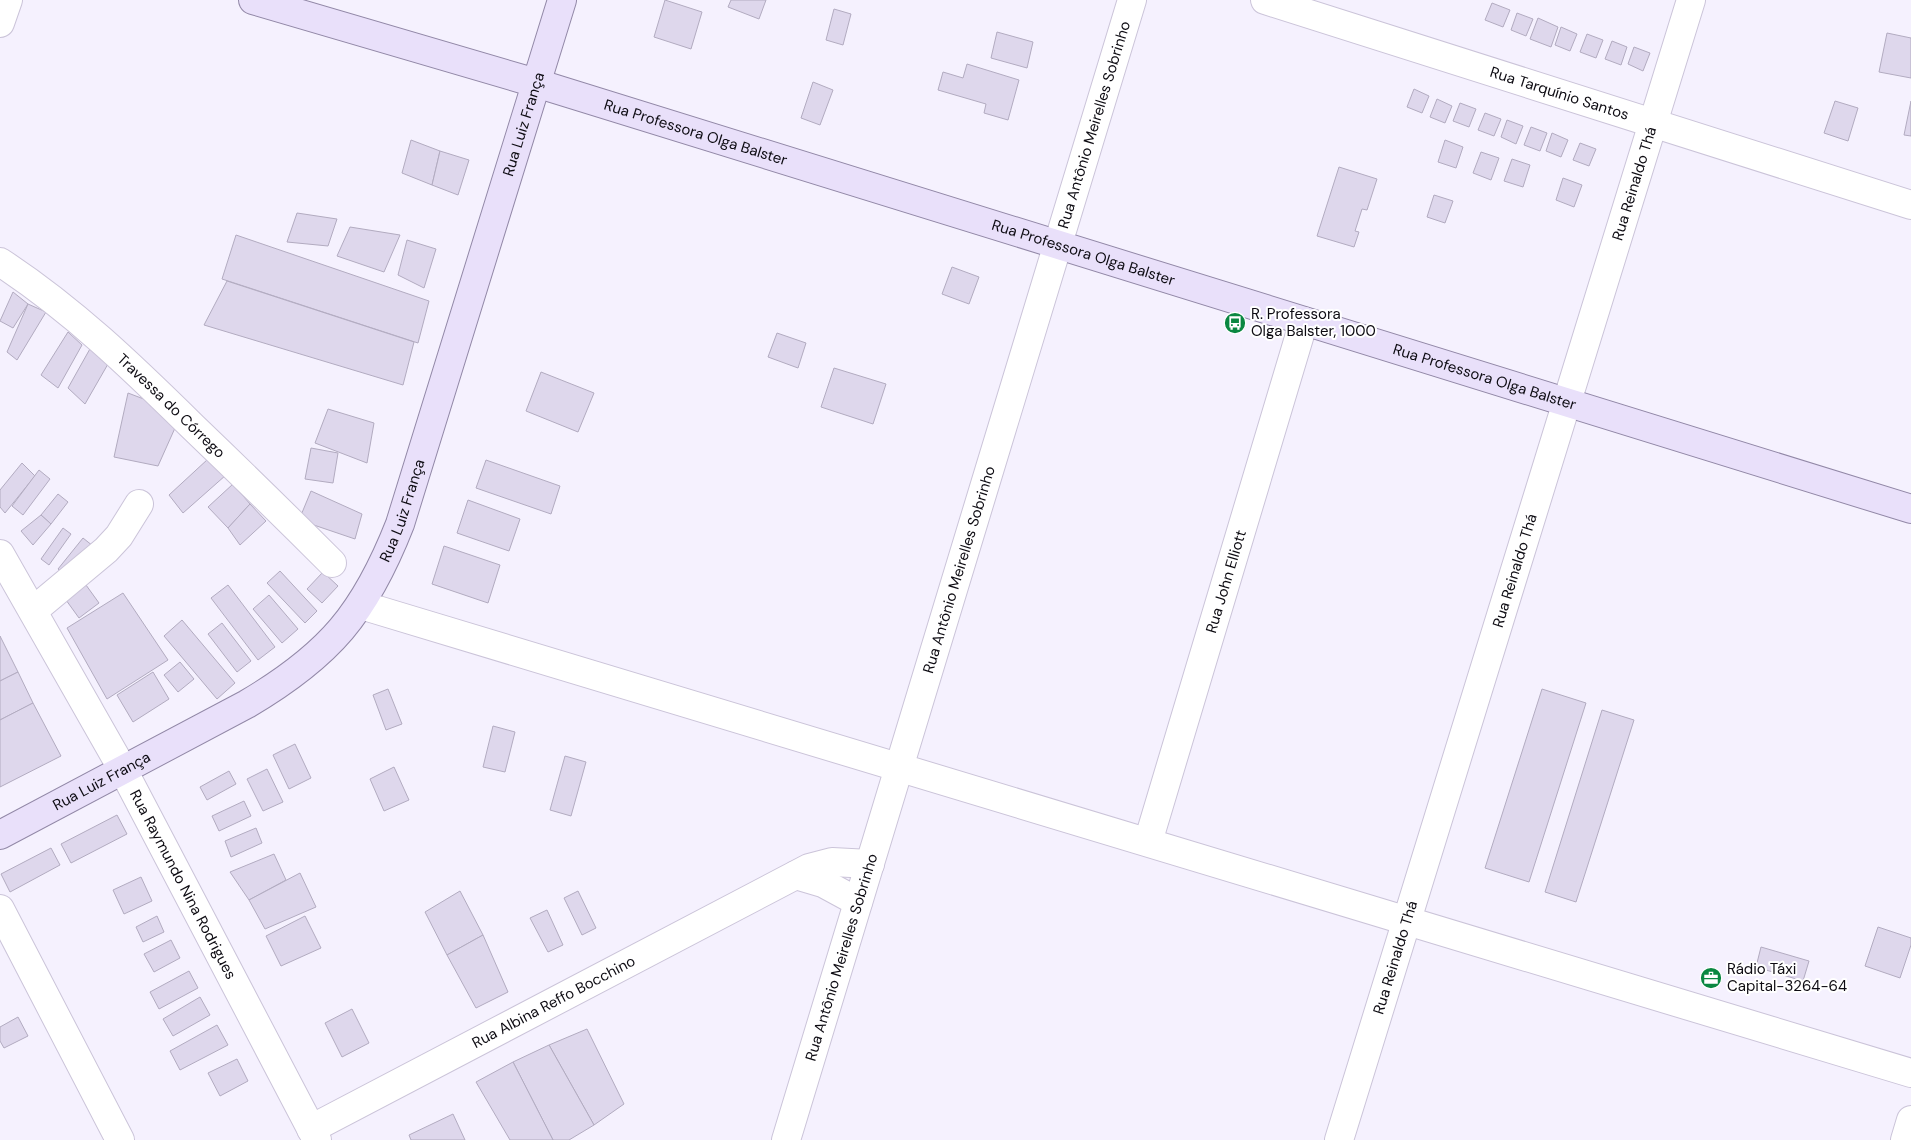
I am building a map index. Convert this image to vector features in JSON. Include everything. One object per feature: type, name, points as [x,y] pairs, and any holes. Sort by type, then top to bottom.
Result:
[{"type":"main road","name":"Rua Professora Olga Balster","points":[[253,0],[536,83],[1911,509]]},
{"type":"main road","name":"Rua Luiz França","points":[[0,835],[281,684],[313,660],[344,629],[361,605],[379,573],[400,524],[562,0]]},
{"type":"street","points":[[0,24],[8,0]]},
{"type":"street","name":"Rua Antônio Meirelles Sobrinho","points":[[786,1140],[1132,0]]},
{"type":"street","name":"Rua Tarquínio Santos","points":[[1265,0],[1911,205]]},
{"type":"street","name":"Rua Reinaldo Thá","points":[[1339,1140],[1691,0]]},
{"type":"street","name":"Travessa do Córrego","points":[[0,262],[52,298],[96,334],[332,562]]},
{"type":"street","name":"Rua John Elliott","points":[[1148,842],[1304,321]]},
{"type":"street","points":[[34,610],[106,550],[119,536],[139,504]]},
{"type":"street","name":"Rua Raymundo Nina Rodrigues","points":[[0,554],[34,610],[123,770],[314,1134]]},
{"type":"street","points":[[361,605],[1911,1072]]},
{"type":"street","name":"Rua Albina Reffo Bocchino","points":[[314,1134],[809,868],[832,862],[870,864]]},
{"type":"street","points":[[796,876],[823,883],[858,902]]},
{"type":"street","points":[[0,909],[120,1140]]},
{"type":"street","points":[[1905,1140],[1911,1120]]},
{"type":"building","points":[[665,0],[702,12],[691,49],[654,37]]},
{"type":"building","points":[[731,0],[766,0],[759,19],[728,7]]},
{"type":"building","points":[[1492,3],[1510,10],[1503,27],[1485,20]]},
{"type":"building","points":[[834,9],[851,14],[843,45],[826,40]]},
{"type":"building","points":[[1517,13],[1533,19],[1526,36],[1511,30]]},
{"type":"building","points":[[1538,18],[1558,27],[1551,47],[1530,39]]},
{"type":"building","points":[[1561,27],[1577,34],[1570,51],[1555,45]]},
{"type":"building","points":[[997,32],[1033,42],[1027,68],[991,58]]},
{"type":"building","points":[[1887,33],[1911,38],[1911,78],[1879,72]]},
{"type":"building","points":[[1587,34],[1603,40],[1596,58],[1580,52]]},
{"type":"building","points":[[1612,41],[1627,47],[1621,65],[1605,59]]},
{"type":"building","points":[[1634,47],[1650,53],[1643,71],[1628,64]]},
{"type":"building","points":[[967,64],[1019,80],[1008,120],[984,113],[986,104],[938,90],[943,72],[963,78]]},
{"type":"building","points":[[813,82],[833,90],[820,125],[801,118]]},
{"type":"building","points":[[1414,89],[1429,96],[1422,113],[1407,107]]},
{"type":"building","points":[[1437,99],[1452,106],[1445,123],[1430,117]]},
{"type":"building","points":[[1835,101],[1858,108],[1848,141],[1824,133]]},
{"type":"building","points":[[1911,101],[1911,136],[1904,135]]},
{"type":"building","points":[[1460,103],[1476,109],[1469,127],[1453,121]]},
{"type":"building","points":[[1485,113],[1501,119],[1494,136],[1478,130]]},
{"type":"building","points":[[1507,120],[1523,126],[1516,144],[1501,137]]},
{"type":"building","points":[[1531,127],[1547,133],[1540,151],[1524,145]]},
{"type":"building","points":[[1552,133],[1568,140],[1561,157],[1546,151]]},
{"type":"building","points":[[411,140],[440,151],[432,185],[402,173]]},
{"type":"building","points":[[1445,140],[1463,147],[1456,168],[1438,162]]},
{"type":"building","points":[[1580,143],[1596,149],[1589,166],[1573,160]]},
{"type":"building","points":[[440,151],[469,160],[458,195],[432,185]]},
{"type":"building","points":[[1481,152],[1499,158],[1491,180],[1473,173]]},
{"type":"building","points":[[1512,159],[1530,165],[1523,187],[1504,181]]},
{"type":"building","points":[[1339,167],[1377,179],[1367,210],[1362,209],[1355,231],[1359,232],[1354,247],[1317,236]]},
{"type":"building","points":[[1563,178],[1582,185],[1574,207],[1556,200]]},
{"type":"building","points":[[1434,195],[1453,201],[1445,223],[1427,217]]},
{"type":"building","points":[[297,213],[337,219],[328,246],[287,242]]},
{"type":"building","points":[[350,227],[400,235],[384,272],[337,256]]},
{"type":"building","points":[[236,235],[429,301],[418,343],[222,279]]},
{"type":"building","points":[[407,240],[436,249],[424,288],[398,275]]},
{"type":"building","points":[[952,267],[979,277],[969,304],[942,294]]},
{"type":"building","points":[[227,281],[414,342],[403,385],[204,325]]},
{"type":"building","points":[[13,292],[28,304],[13,328],[0,321]]},
{"type":"building","points":[[28,304],[46,312],[17,360],[7,352]]},
{"type":"building","points":[[68,332],[82,345],[58,388],[41,375]]},
{"type":"building","points":[[777,333],[806,343],[798,368],[768,357]]},
{"type":"building","points":[[91,347],[108,364],[85,404],[68,388]]},
{"type":"building","points":[[834,368],[886,384],[873,424],[821,407]]},
{"type":"building","points":[[541,372],[594,393],[578,432],[526,411]]},
{"type":"building","points":[[128,393],[149,401],[175,428],[158,466],[114,457]]},
{"type":"building","points":[[328,409],[374,423],[367,463],[315,443]]},
{"type":"building","points":[[311,448],[338,453],[333,483],[305,479]]},
{"type":"building","points":[[208,459],[226,475],[183,513],[169,495]]},
{"type":"building","points":[[486,460],[560,486],[551,514],[476,488]]},
{"type":"building","points":[[22,463],[35,476],[5,513],[0,507],[0,490]]},
{"type":"building","points":[[39,470],[50,479],[23,515],[12,506]]},
{"type":"building","points":[[233,484],[250,504],[228,528],[208,507]]},
{"type":"building","points":[[311,491],[362,514],[355,539],[299,520]]},
{"type":"building","points":[[58,494],[68,502],[51,524],[41,515]]},
{"type":"building","points":[[468,500],[520,519],[509,551],[457,533]]},
{"type":"building","points":[[250,504],[266,521],[240,545],[228,528]]},
{"type":"building","points":[[41,515],[51,524],[33,545],[21,531]]},
{"type":"building","points":[[63,528],[71,534],[49,565],[41,559]]},
{"type":"building","points":[[83,538],[93,546],[68,577],[58,569]]},
{"type":"building","points":[[444,546],[500,565],[488,603],[432,584]]},
{"type":"building","points":[[280,571],[317,611],[305,623],[267,583]]},
{"type":"building","points":[[323,572],[338,586],[322,603],[307,589]]},
{"type":"building","points":[[86,585],[99,603],[79,618],[66,600]]},
{"type":"building","points":[[228,585],[275,647],[258,660],[211,598]]},
{"type":"building","points":[[123,593],[168,660],[107,699],[67,628]]},
{"type":"building","points":[[269,595],[298,629],[282,643],[253,609]]},
{"type":"building","points":[[182,620],[235,683],[217,699],[164,636]]},
{"type":"building","points":[[222,623],[251,661],[237,672],[208,634]]},
{"type":"building","points":[[0,636],[18,672],[0,681]]},
{"type":"building","points":[[180,662],[194,679],[178,692],[164,675]]},
{"type":"building","points":[[18,672],[33,703],[0,720],[0,681]]},
{"type":"building","points":[[153,672],[169,699],[133,722],[117,695]]},
{"type":"building","points":[[388,689],[402,724],[386,730],[373,695]]},
{"type":"building","points":[[1542,689],[1586,703],[1529,882],[1485,868]]},
{"type":"building","points":[[33,703],[61,756],[0,787],[0,720]]},
{"type":"building","points":[[1602,710],[1634,720],[1576,902],[1545,892]]},
{"type":"building","points":[[493,726],[515,732],[505,772],[483,767]]},
{"type":"building","points":[[295,744],[311,778],[289,789],[273,755]]},
{"type":"building","points":[[565,756],[586,762],[571,816],[550,810]]},
{"type":"building","points":[[394,767],[409,800],[384,811],[370,779]]},
{"type":"building","points":[[267,769],[283,802],[263,811],[247,779]]},
{"type":"building","points":[[229,771],[236,784],[207,800],[200,787]]},
{"type":"building","points":[[244,801],[251,816],[219,831],[212,816]]},
{"type":"building","points":[[117,815],[127,834],[71,863],[61,844]]},
{"type":"building","points":[[256,828],[262,843],[231,857],[225,841]]},
{"type":"building","points":[[51,848],[60,865],[10,892],[1,874]]},
{"type":"building","points":[[274,854],[286,880],[249,900],[230,872]]},
{"type":"building","points":[[300,873],[316,907],[265,929],[249,900]]},
{"type":"building","points":[[141,877],[152,901],[124,914],[113,890]]},
{"type":"building","points":[[460,891],[483,935],[447,955],[425,912]]},
{"type":"building","points":[[578,891],[596,928],[582,935],[564,898]]},
{"type":"building","points":[[547,910],[563,945],[548,952],[530,918]]},
{"type":"building","points":[[157,916],[164,932],[143,942],[136,927]]},
{"type":"building","points":[[305,916],[321,948],[281,966],[266,936]]},
{"type":"building","points":[[1878,927],[1911,938],[1911,945],[1900,978],[1865,966]]},
{"type":"building","points":[[483,935],[508,992],[476,1008],[447,955]]},
{"type":"building","points":[[171,940],[180,958],[154,972],[144,954]]},
{"type":"building","points":[[1761,947],[1809,961],[1803,981],[1756,967]]},
{"type":"building","points":[[189,971],[198,988],[159,1009],[150,992]]},
{"type":"building","points":[[200,997],[210,1015],[173,1036],[163,1019]]},
{"type":"building","points":[[352,1009],[369,1043],[342,1057],[325,1023]]},
{"type":"building","points":[[18,1017],[28,1036],[4,1048],[0,1041],[0,1027]]},
{"type":"building","points":[[217,1025],[228,1045],[180,1070],[170,1051]]},
{"type":"building","points":[[587,1029],[624,1104],[594,1125],[549,1045]]},
{"type":"building","points":[[549,1045],[594,1125],[569,1140],[553,1140],[513,1062]]},
{"type":"building","points":[[237,1059],[248,1081],[220,1096],[208,1073]]},
{"type":"building","points":[[513,1062],[553,1140],[510,1140],[476,1082]]},
{"type":"building","points":[[453,1114],[465,1140],[411,1140],[409,1135]]},
{"type":"place","name":"R. Professora Olga Balster, 1000","points":[[1235,323]]},
{"type":"place","name":"Rádio Táxi Capital-3264-64","points":[[1711,978]]}]
